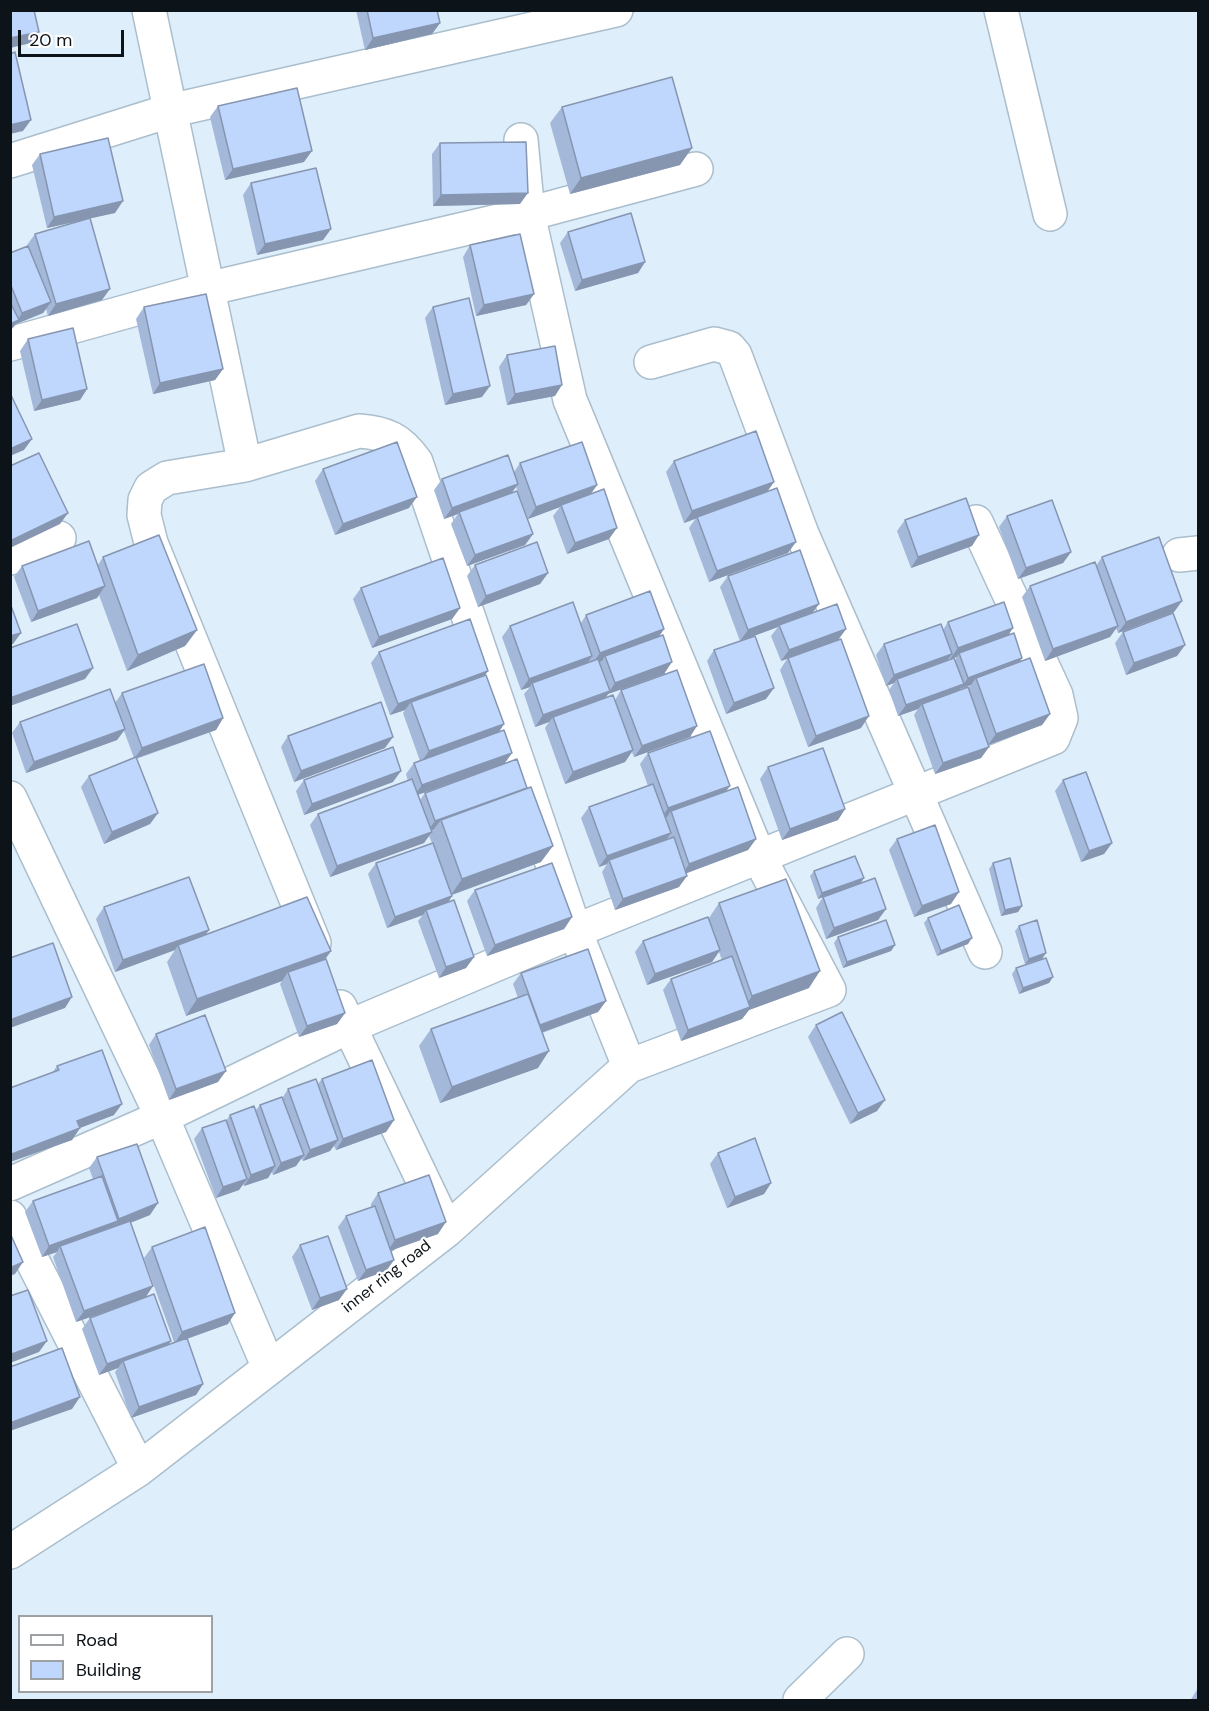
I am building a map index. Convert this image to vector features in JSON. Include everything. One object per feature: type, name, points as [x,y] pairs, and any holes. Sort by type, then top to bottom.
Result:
[{"type":"street","points":[[149,10],[245,465]]},
{"type":"street","points":[[10,161],[169,111],[533,20],[615,10]]},
{"type":"street","points":[[1001,10],[1050,214]]},
{"type":"street","points":[[447,1230],[348,1027],[151,543],[144,515],[145,500],[151,488],[167,478],[245,465],[359,431],[375,432],[393,439],[406,448],[416,462],[575,931],[630,1066],[834,1000],[759,857],[570,400],[528,214],[521,140]]},
{"type":"street","points":[[10,344],[207,289],[528,214],[696,170]]},
{"type":"street","points":[[651,362],[714,344],[729,348],[735,355],[802,534],[985,952]]},
{"type":"street","points":[[10,1184],[162,1117],[348,1027],[575,931],[1053,738],[1061,718],[1056,695],[976,522]]},
{"type":"street","points":[[10,558],[59,538]]},
{"type":"street","points":[[10,798],[162,1117],[269,1368]]},
{"type":"street","name":"inner ring road","points":[[10,1552],[139,1469],[447,1230],[630,1066]]},
{"type":"street","points":[[10,1217],[139,1469]]},
{"type":"street","points":[[800,1701],[847,1654]]},
{"type":"building","points":[[10,10],[34,10],[39,32],[10,38]]},
{"type":"building","points":[[367,10],[437,10],[440,23],[373,38]]},
{"type":"building","points":[[15,52],[31,120],[10,125],[10,54]]},
{"type":"building","points":[[672,77],[692,148],[581,178],[562,107]]},
{"type":"building","points":[[297,88],[312,151],[233,169],[218,106]]},
{"type":"building","points":[[108,138],[123,201],[54,217],[40,154]]},
{"type":"building","points":[[526,142],[528,193],[441,195],[440,143]]},
{"type":"building","points":[[316,168],[331,229],[265,244],[251,183]]},
{"type":"building","points":[[631,213],[645,262],[582,280],[568,232]]},
{"type":"building","points":[[90,218],[110,289],[56,304],[35,234]]},
{"type":"building","points":[[520,234],[534,294],[484,305],[470,245]]},
{"type":"building","points":[[28,246],[51,302],[22,313],[10,283],[10,253]]},
{"type":"building","points":[[206,294],[223,369],[160,383],[144,307]]},
{"type":"building","points":[[469,298],[490,386],[453,394],[433,307]]},
{"type":"building","points":[[10,302],[19,320],[10,324]]},
{"type":"building","points":[[73,328],[87,389],[42,400],[28,339]]},
{"type":"building","points":[[555,346],[562,385],[515,394],[507,355]]},
{"type":"building","points":[[10,393],[32,439],[10,449]]},
{"type":"building","points":[[756,431],[774,482],[692,511],[674,461]]},
{"type":"building","points":[[397,442],[417,497],[343,524],[323,469]]},
{"type":"building","points":[[582,442],[597,485],[536,507],[520,463]]},
{"type":"building","points":[[39,453],[68,513],[10,541],[10,466]]},
{"type":"building","points":[[508,455],[518,484],[452,508],[442,479]]},
{"type":"building","points":[[777,488],[796,542],[717,571],[697,517]]},
{"type":"building","points":[[604,489],[617,528],[575,543],[561,505]]},
{"type":"building","points":[[517,491],[533,534],[475,555],[459,512]]},
{"type":"building","points":[[966,498],[979,535],[918,557],[905,520]]},
{"type":"building","points":[[1052,500],[1071,552],[1026,568],[1007,516]]},
{"type":"building","points":[[159,535],[197,630],[138,655],[103,557]]},
{"type":"building","points":[[1159,537],[1182,601],[1126,622],[1102,557]]},
{"type":"building","points":[[89,541],[105,586],[38,611],[22,566]]},
{"type":"building","points":[[537,542],[548,573],[486,596],[475,565]]},
{"type":"building","points":[[800,550],[819,604],[748,630],[728,576]]},
{"type":"building","points":[[443,558],[460,608],[379,637],[361,588]]},
{"type":"building","points":[[1095,562],[1118,626],[1053,649],[1030,586]]},
{"type":"building","points":[[650,591],[664,629],[600,653],[586,615]]},
{"type":"building","points":[[573,602],[592,656],[529,679],[510,626]]},
{"type":"building","points":[[1004,602],[1013,628],[958,648],[948,622]]},
{"type":"building","points":[[10,603],[21,633],[10,636]]},
{"type":"building","points":[[837,604],[846,629],[789,650],[779,625]]},
{"type":"building","points":[[1173,613],[1185,645],[1134,663],[1123,632]]},
{"type":"building","points":[[470,619],[488,671],[398,704],[379,652]]},
{"type":"building","points":[[77,624],[93,668],[10,698],[10,648]]},
{"type":"building","points":[[941,624],[952,654],[894,675],[884,644]]},
{"type":"building","points":[[1014,633],[1022,658],[968,678],[959,653]]},
{"type":"building","points":[[663,635],[672,662],[615,683],[605,656]]},
{"type":"building","points":[[755,636],[774,688],[734,703],[714,650]]},
{"type":"building","points":[[841,639],[869,716],[816,736],[788,658]]},
{"type":"building","points":[[954,658],[964,684],[906,705],[897,679]]},
{"type":"building","points":[[1030,658],[1050,714],[996,734],[976,678]]},
{"type":"building","points":[[598,659],[610,691],[543,715],[532,683]]},
{"type":"building","points":[[204,664],[223,718],[142,748],[122,693]]},
{"type":"building","points":[[677,670],[697,726],[642,746],[621,690]]},
{"type":"building","points":[[486,675],[504,724],[429,751],[411,702]]},
{"type":"building","points":[[968,687],[989,747],[943,763],[922,704]]},
{"type":"building","points":[[110,689],[125,729],[34,762],[20,722]]},
{"type":"building","points":[[613,695],[633,750],[573,772],[553,717]]},
{"type":"building","points":[[381,702],[393,737],[301,771],[288,736]]},
{"type":"building","points":[[504,730],[512,753],[422,785],[414,763]]},
{"type":"building","points":[[710,731],[730,786],[668,808],[648,753]]},
{"type":"building","points":[[393,747],[401,771],[312,804],[304,780]]},
{"type":"building","points":[[823,748],[845,809],[790,829],[768,767]]},
{"type":"building","points":[[136,757],[158,813],[112,832],[89,776]]},
{"type":"building","points":[[517,759],[527,788],[435,821],[425,793]]},
{"type":"building","points":[[1086,772],[1112,843],[1089,851],[1063,780]]},
{"type":"building","points":[[412,779],[432,832],[337,866],[318,814]]},
{"type":"building","points":[[653,784],[671,833],[607,856],[589,807]]},
{"type":"building","points":[[531,787],[553,846],[462,879],[441,820]]},
{"type":"building","points":[[738,787],[756,839],[689,864],[671,811]]},
{"type":"building","points":[[935,825],[959,892],[922,906],[897,839]]},
{"type":"building","points":[[674,837],[687,876],[623,899],[609,860]]},
{"type":"building","points":[[433,843],[452,896],[395,917],[376,863]]},
{"type":"building","points":[[855,856],[864,878],[822,893],[814,871]]},
{"type":"building","points":[[1010,858],[1022,906],[1005,910],[993,863]]},
{"type":"building","points":[[552,863],[572,917],[495,945],[475,890]]},
{"type":"building","points":[[189,877],[209,930],[123,960],[104,907]]},
{"type":"building","points":[[875,878],[886,909],[834,928],[823,897]]},
{"type":"building","points":[[786,879],[820,971],[752,996],[719,903]]},
{"type":"building","points":[[307,897],[331,951],[197,999],[178,945]]},
{"type":"building","points":[[454,900],[474,957],[446,967],[426,910]]},
{"type":"building","points":[[959,905],[972,938],[941,951],[928,918]]},
{"type":"building","points":[[708,917],[720,950],[655,974],[643,941]]},
{"type":"building","points":[[886,920],[895,945],[847,962],[838,937]]},
{"type":"building","points":[[1037,920],[1046,953],[1029,959],[1019,926]]},
{"type":"building","points":[[53,943],[72,997],[10,1020],[10,958]]},
{"type":"building","points":[[588,949],[606,1001],[540,1025],[521,973]]},
{"type":"building","points":[[732,956],[750,1007],[688,1030],[671,979]]},
{"type":"building","points":[[1046,958],[1053,977],[1023,988],[1016,968]]},
{"type":"building","points":[[326,959],[345,1013],[307,1026],[288,972]]},
{"type":"building","points":[[528,994],[549,1051],[452,1087],[431,1029]]},
{"type":"building","points":[[842,1012],[885,1100],[858,1113],[816,1025]]},
{"type":"building","points":[[205,1015],[226,1071],[176,1089],[156,1034]]},
{"type":"building","points":[[102,1050],[122,1104],[77,1121],[80,1128],[12,1154],[10,1150],[10,1088],[59,1070],[57,1066]]},
{"type":"building","points":[[372,1060],[394,1120],[343,1139],[322,1079]]},
{"type":"building","points":[[316,1079],[338,1140],[310,1150],[288,1089]]},
{"type":"building","points":[[282,1097],[304,1155],[281,1163],[260,1105]]},
{"type":"building","points":[[254,1106],[275,1166],[251,1175],[230,1115]]},
{"type":"building","points":[[226,1120],[247,1179],[223,1187],[202,1128]]},
{"type":"building","points":[[755,1138],[771,1183],[735,1197],[718,1153]]},
{"type":"building","points":[[137,1144],[158,1203],[119,1219],[97,1157]]},
{"type":"building","points":[[429,1175],[446,1222],[395,1240],[378,1193]]},
{"type":"building","points":[[102,1176],[118,1221],[49,1246],[33,1201]]},
{"type":"building","points":[[375,1206],[394,1260],[366,1270],[346,1216]]},
{"type":"building","points":[[130,1221],[153,1286],[84,1311],[60,1246]]},
{"type":"building","points":[[205,1227],[235,1313],[182,1332],[152,1247]]},
{"type":"building","points":[[10,1233],[23,1262],[10,1268]]},
{"type":"building","points":[[328,1236],[347,1289],[320,1298],[300,1245]]},
{"type":"building","points":[[28,1290],[47,1341],[12,1354],[10,1349],[10,1296]]},
{"type":"building","points":[[154,1294],[171,1341],[107,1364],[90,1318]]},
{"type":"building","points":[[187,1338],[203,1384],[139,1407],[123,1361]]},
{"type":"building","points":[[62,1348],[80,1397],[10,1423],[10,1367]]}]
